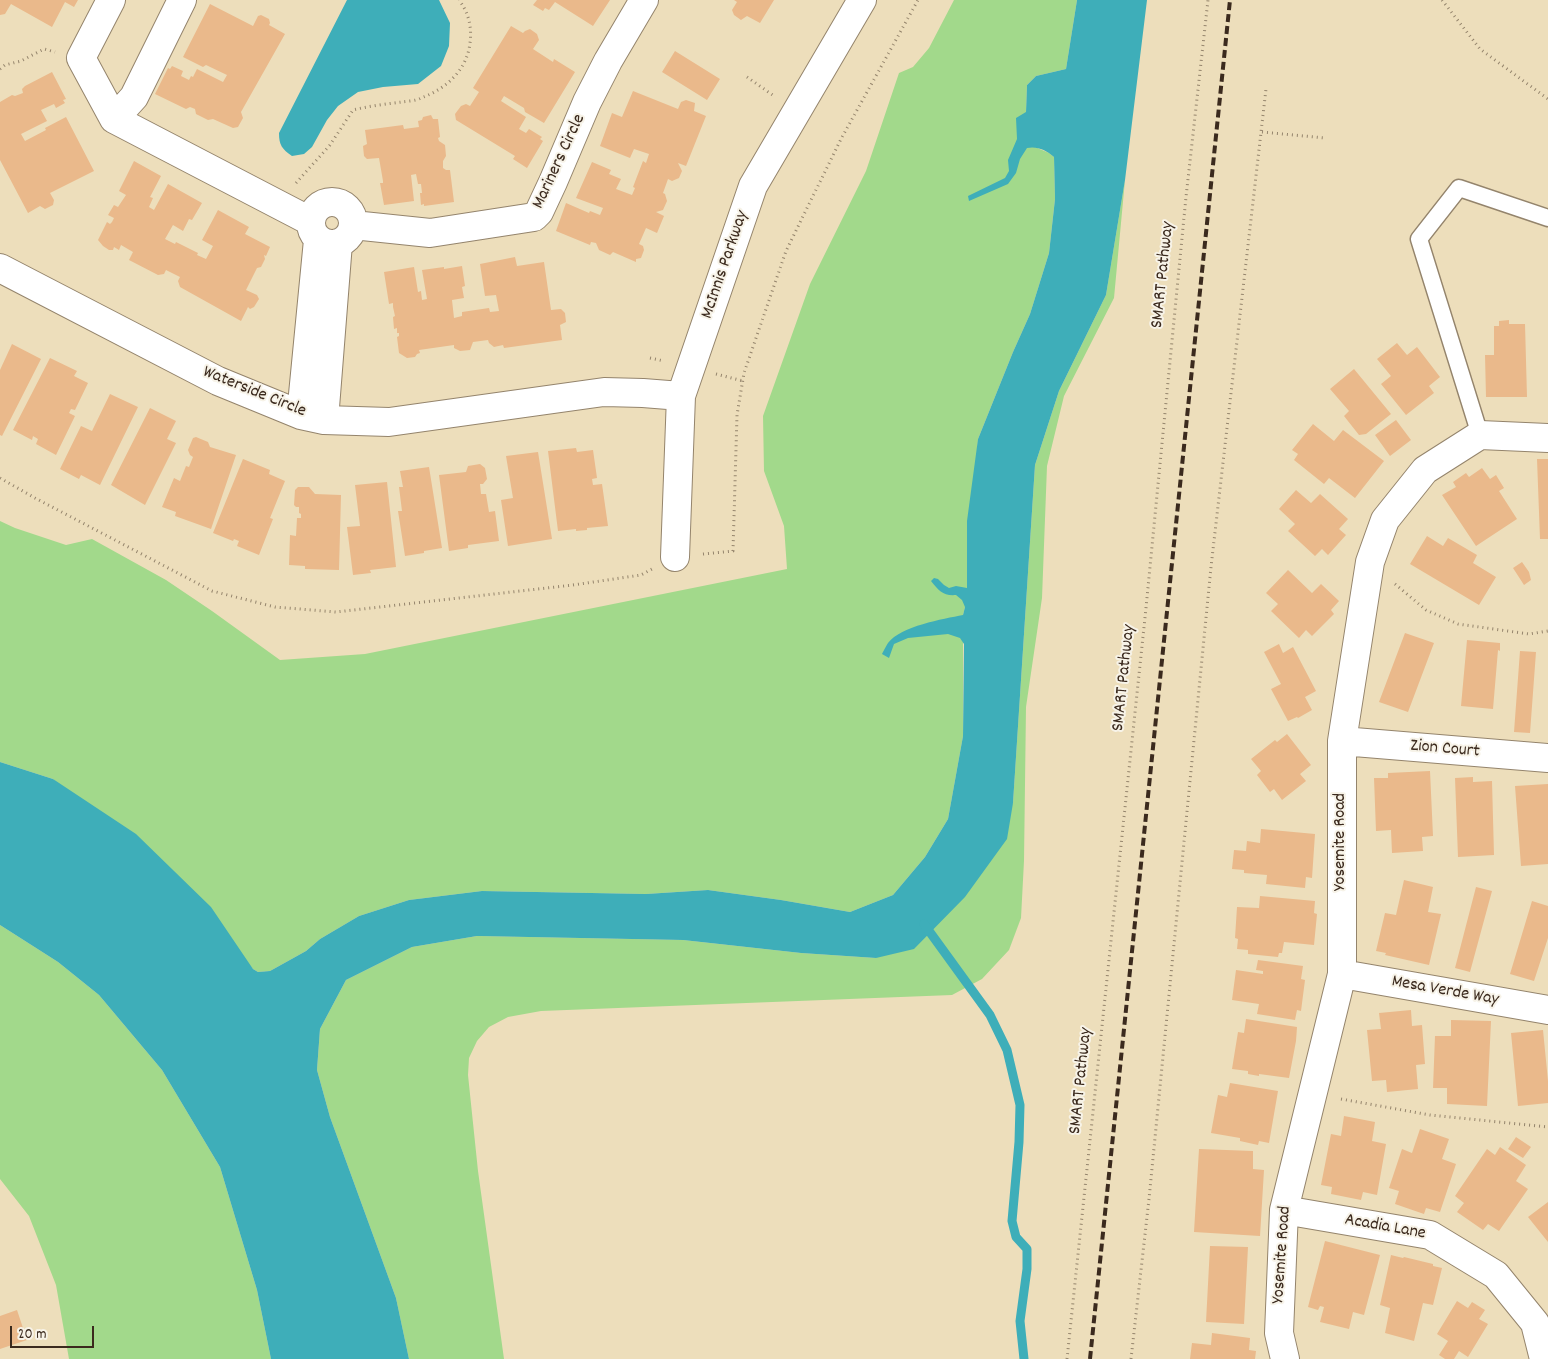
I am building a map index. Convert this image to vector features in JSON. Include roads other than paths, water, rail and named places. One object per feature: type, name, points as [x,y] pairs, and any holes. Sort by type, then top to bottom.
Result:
[{"type":"street","points":[[111,0],[81,58],[114,119],[134,97],[182,0]]},
{"type":"street","name":"Mariners Circle","points":[[114,119],[330,232],[430,233],[534,217],[539,212],[608,61],[644,0]]},
{"type":"street","name":"McInnis Parkway","points":[[675,557],[681,396],[753,186],[862,0]]},
{"type":"street","points":[[313,418],[330,232]]},
{"type":"street","name":"Waterside Circle","points":[[0,268],[218,381],[313,418],[389,422],[604,392],[643,392],[681,396]]},
{"type":"street","points":[[1480,434],[1548,438]]},
{"type":"street","name":"Yosemite Road","points":[[1284,1359],[1279,1333],[1284,1210],[1342,974],[1342,741],[1370,562],[1385,520],[1425,470],[1480,434]]},
{"type":"street","name":"Zion Court","points":[[1342,741],[1548,758]]},
{"type":"street","name":"Mesa Verde Way","points":[[1342,974],[1548,1010]]},
{"type":"street","name":"Acadia Lane","points":[[1284,1210],[1430,1234],[1496,1275],[1535,1324],[1544,1359]]},
{"type":"lane","points":[[1480,434],[1419,239],[1459,188],[1548,218]]},
{"type":"water","points":[[347,0],[439,0],[450,23],[449,46],[441,66],[418,84],[383,87],[358,92],[338,106],[327,120],[312,147],[304,154],[292,156],[282,146],[279,133]]},
{"type":"water","points":[[1077,0],[1147,0],[1125,180],[1106,295],[1059,391],[1035,465],[1013,803],[1007,839],[965,897],[914,949],[876,958],[801,953],[683,940],[477,936],[412,947],[346,980],[320,1029],[317,1070],[330,1117],[396,1298],[409,1359],[271,1359],[257,1290],[220,1167],[162,1070],[99,995],[58,962],[0,925],[0,762],[53,779],[136,834],[211,907],[253,969],[258,972],[270,971],[306,951],[320,939],[359,916],[409,900],[482,891],[646,894],[708,890],[850,912],[893,895],[925,857],[948,819],[963,736],[964,644],[960,638],[948,634],[908,638],[894,644],[889,658],[882,654],[888,643],[902,632],[923,624],[963,615],[965,607],[962,600],[956,595],[948,595],[942,592],[931,581],[934,578],[949,588],[956,586],[967,588],[967,521],[978,439],[1030,314],[1049,253],[1055,199],[1054,157],[1041,149],[1027,148],[1020,159],[1016,173],[1008,184],[969,201],[968,196],[1005,178],[1009,171],[1008,160],[1017,139],[1016,118],[1026,112],[1027,85],[1036,76],[1066,69]]},
{"type":"waterway","points":[[924,924],[990,1015],[1007,1050],[1020,1105],[1019,1142],[1012,1221],[1016,1237],[1027,1249],[1027,1269],[1020,1321],[1024,1359]]},
{"type":"railway","points":[[1090,1359],[1230,0]]}]
